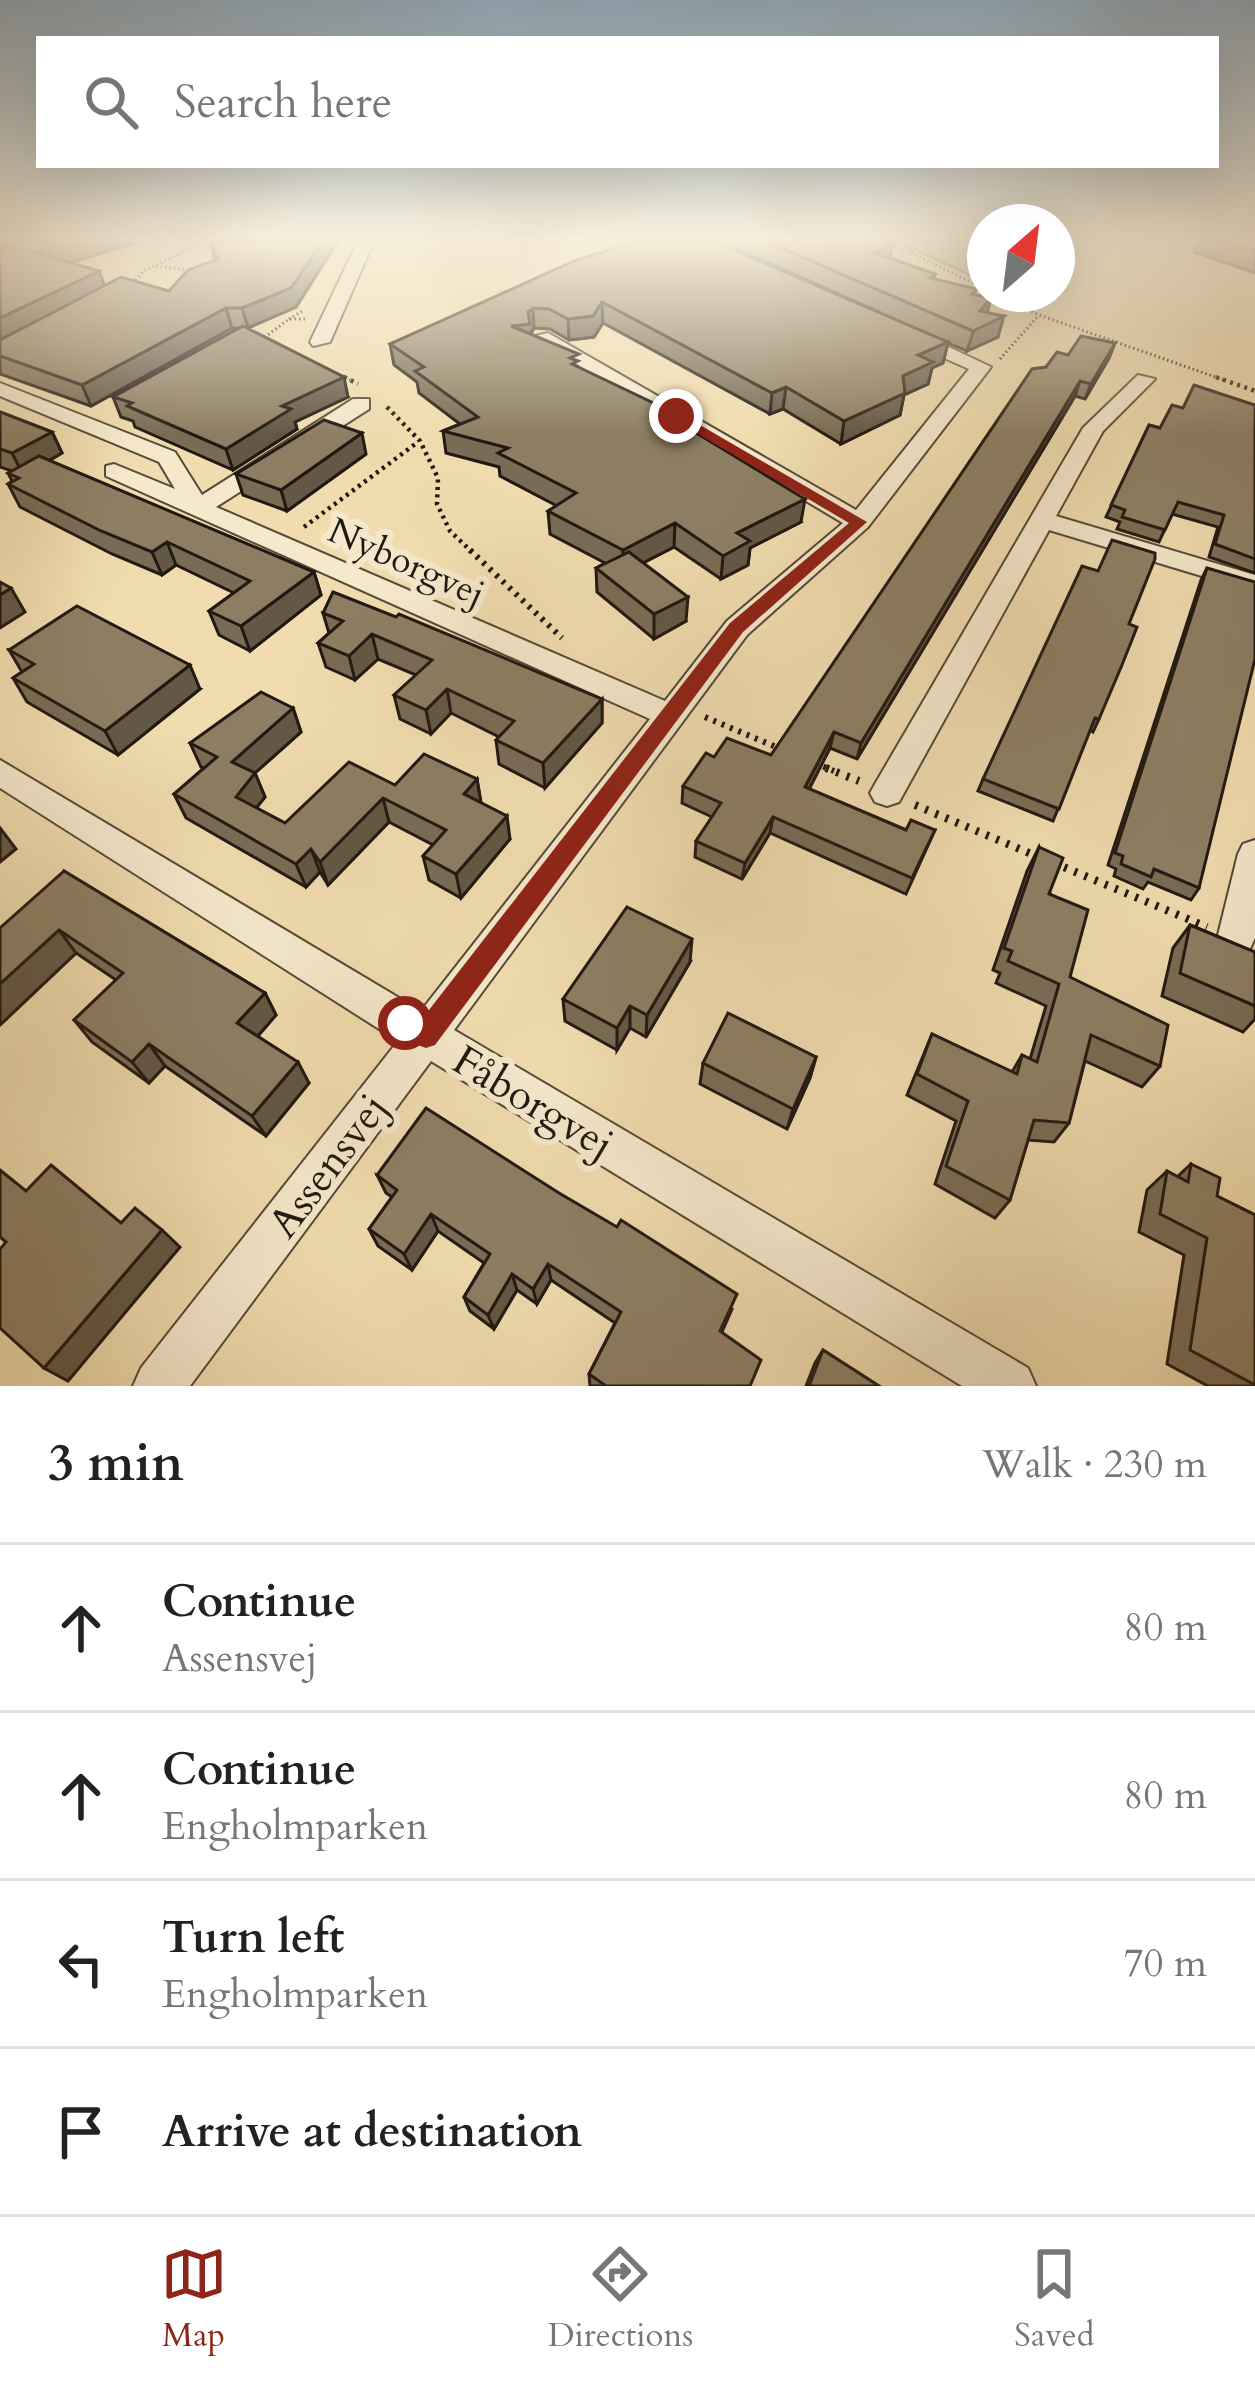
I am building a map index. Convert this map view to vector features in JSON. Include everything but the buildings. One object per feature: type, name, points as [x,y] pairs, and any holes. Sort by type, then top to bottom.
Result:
[{"type":"street","points":[[320,342],[337,306]]},
{"type":"street","points":[[894,328],[981,367]]},
{"type":"street","points":[[541,337],[859,522]]},
{"type":"street","name":"Assensvej","points":[[159,1386],[737,628],[859,522],[981,367]]},
{"type":"street","points":[[887,793],[1094,428],[1144,379]]},
{"type":"street","points":[[0,389],[95,418],[166,457],[176,466],[185,493],[199,507],[368,397]]},
{"type":"street","name":"Nyborgvej","points":[[114,471],[669,715]]},
{"type":"street","points":[[1040,519],[1255,584]]},
{"type":"street","name":"Fåborgvej","points":[[0,772],[426,1036],[1010,1386]]},
{"type":"street","points":[[1236,939],[1255,854]]},
{"type":"path","points":[[275,348],[257,341],[280,330],[307,306]]},
{"type":"path","points":[[1033,312],[1255,391]]},
{"type":"path","points":[[981,367],[998,363],[1039,315]]},
{"type":"path","points":[[289,319],[331,320]]},
{"type":"path","points":[[318,364],[368,397],[419,441],[438,478],[437,504],[450,531],[574,650]]},
{"type":"path","points":[[282,544],[419,441]]},
{"type":"path","points":[[669,715],[694,713],[1236,939]]},
{"type":"route","points":[[405,1023],[426,1036],[737,628],[859,522],[676,416]]}]
